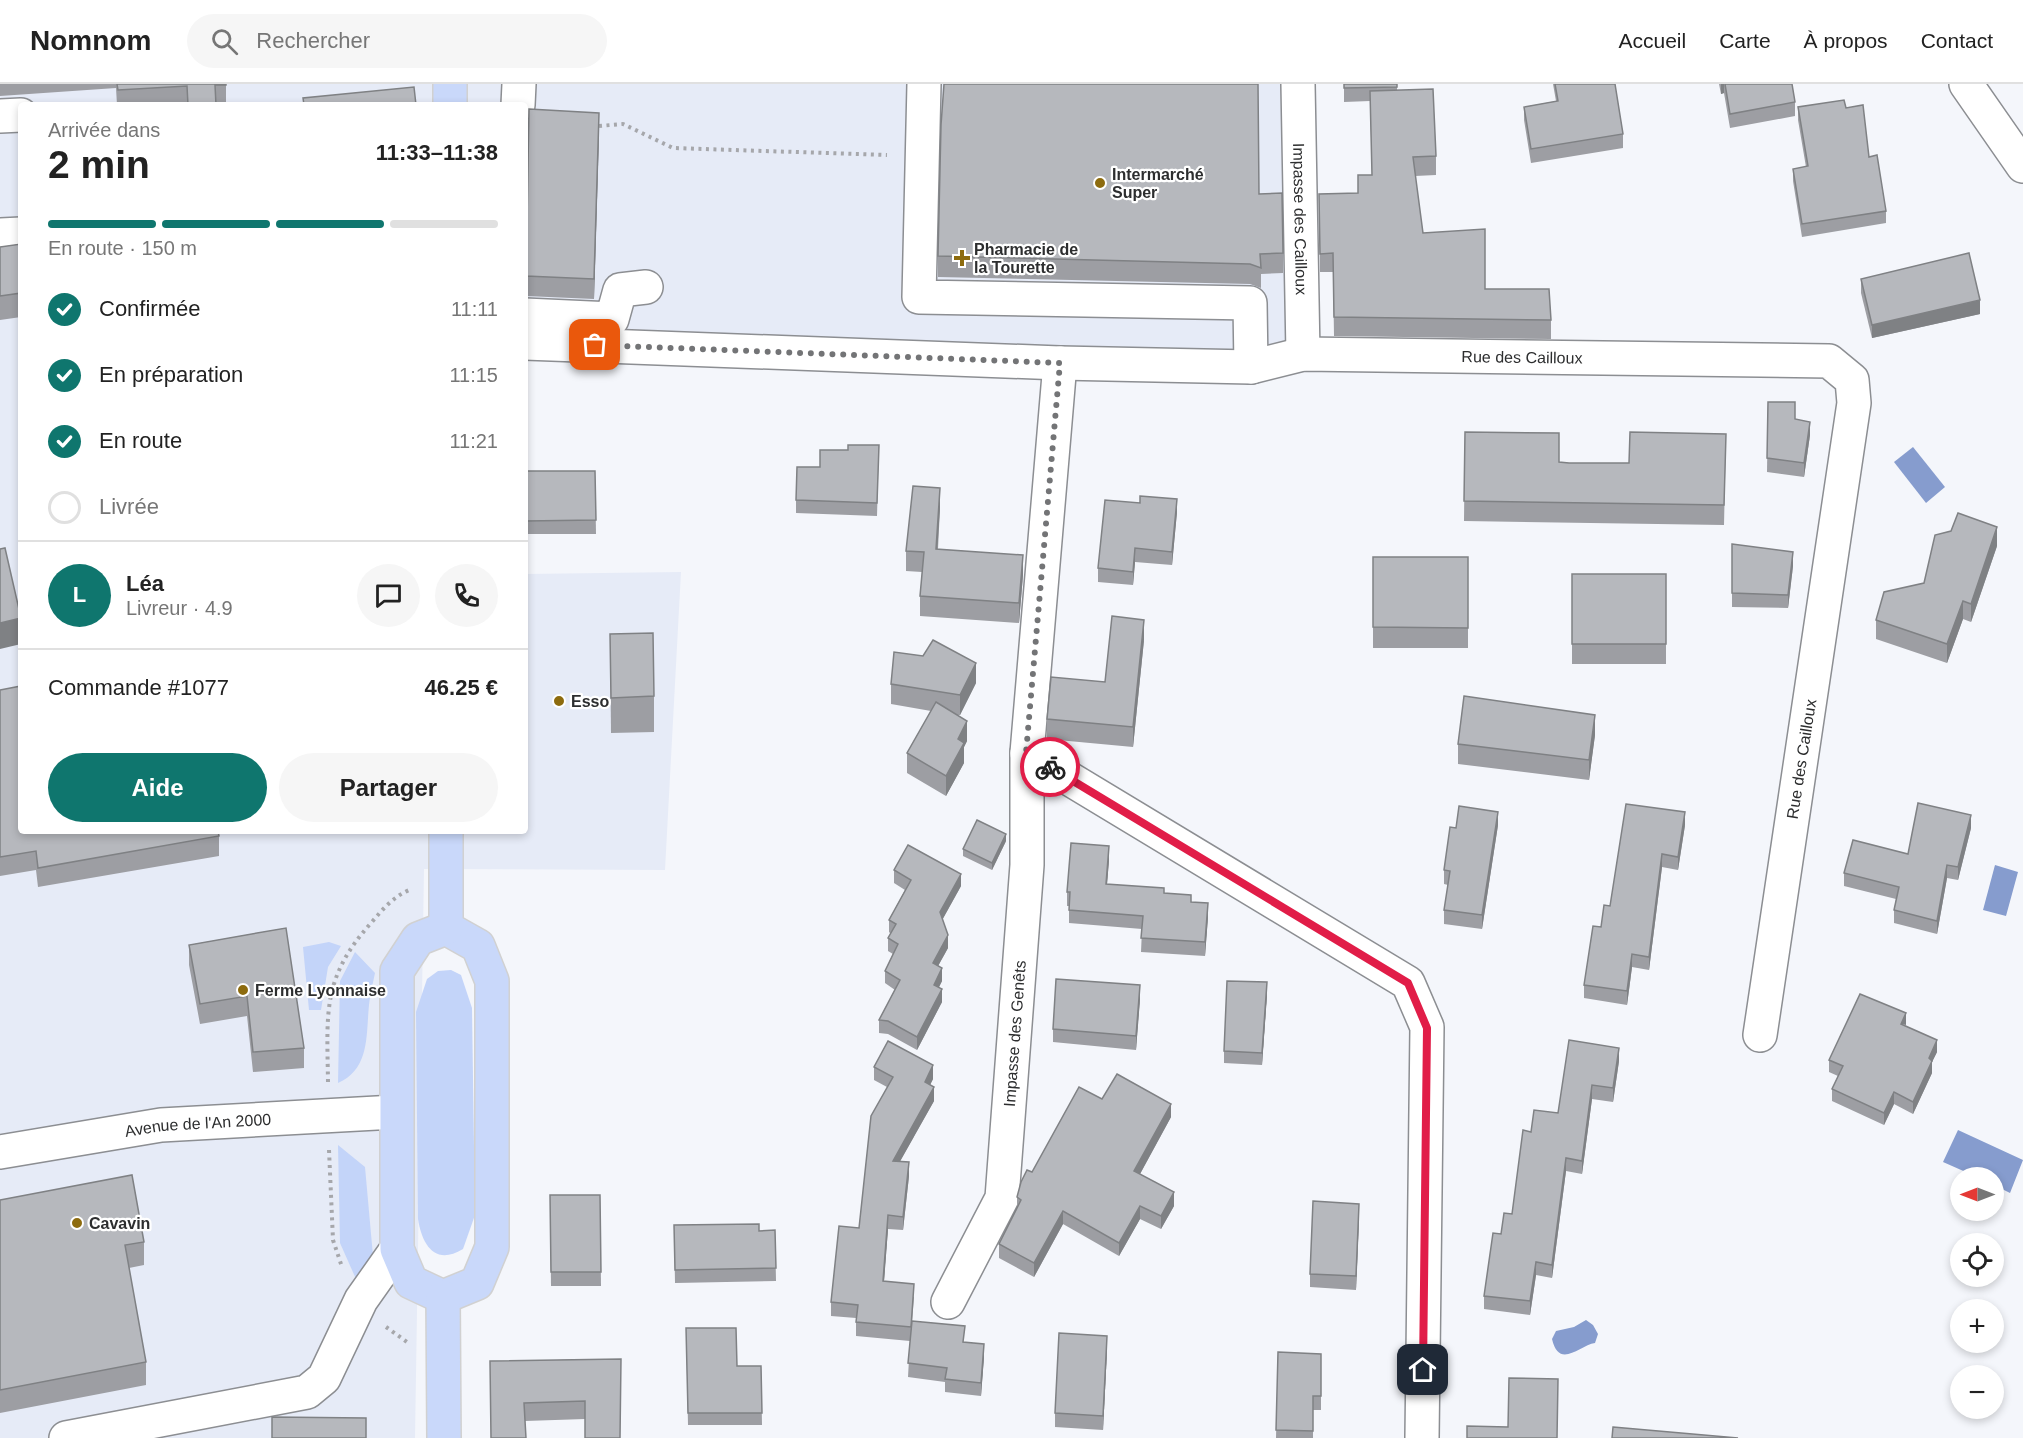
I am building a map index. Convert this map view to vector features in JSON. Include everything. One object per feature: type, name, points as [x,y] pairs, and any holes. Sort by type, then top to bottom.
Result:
[{"type":"main road","points":[[450,84],[450,102]]},
{"type":"main road","points":[[446,834],[446,928]]},
{"type":"main road","points":[[446,928],[478,945],[492,981],[492,1247],[477,1283],[443,1297],[411,1282],[397,1249],[395,1112],[397,971],[418,939],[446,928]]},
{"type":"main road","points":[[443,1297],[444,1438]]},
{"type":"street","points":[[518,102],[519,84]]},
{"type":"street","points":[[924,84],[919,297],[1250,303],[1251,367]]},
{"type":"street","name":"Impasse des Cailloux","points":[[1298,84],[1303,354]]},
{"type":"street","points":[[1966,84],[2023,165]]},
{"type":"street","points":[[0,116],[18,116]]},
{"type":"street","points":[[0,235],[18,234]]},
{"type":"street","points":[[528,315],[612,319],[620,290],[646,287]]},
{"type":"street","name":"Rue des Cailloux","points":[[528,343],[1060,363],[1251,367],[1303,354],[1829,361],[1852,380],[1854,403],[1760,1035]]},
{"type":"street","name":"Impasse des Genêts","points":[[948,1302],[1002,1198],[1027,865],[1026,753],[1060,363]]},
{"type":"street","points":[[1026,753],[1408,983],[1427,1028],[1422,1438]]},
{"type":"street","name":"Avenue de l'An 2000","points":[[0,1152],[161,1125],[395,1112]]},
{"type":"street","points":[[66,1438],[115,1433],[307,1392],[324,1378],[361,1300],[397,1249]]},
{"type":"path","points":[[599,126],[623,124],[673,148],[901,155],[921,167]]},
{"type":"shaded area","points":[[0,84],[1286,84],[1293,350],[528,337],[528,102],[18,102],[18,834],[528,834],[528,574],[681,572],[665,870],[424,869],[415,1438],[0,1438]]},
{"type":"shaded area","points":[[1913,447],[1945,487],[1926,503],[1894,462]]},
{"type":"shaded area","points":[[1995,865],[2018,872],[2006,916],[1983,910]]},
{"type":"shaded area","points":[[329,942],[341,946],[328,967],[321,1010],[309,1010],[303,947]]},
{"type":"shaded area","points":[[355,952],[375,973],[361,1060],[348,1077],[338,1083],[340,981]]},
{"type":"shaded area","points":[[451,970],[461,975],[472,1008],[475,1215],[463,1249],[445,1255],[438,1254],[427,1244],[418,1219],[416,1012],[427,979],[438,971]]},
{"type":"shaded area","points":[[1958,1130],[2023,1160],[2010,1193],[2004,1190],[2004,1167],[1954,1167],[1943,1162]]},
{"type":"shaded area","points":[[338,1145],[365,1167],[373,1256],[356,1279],[340,1243]]},
{"type":"shaded area","points":[[1586,1320],[1593,1325],[1598,1334],[1595,1343],[1570,1353],[1560,1353],[1555,1348],[1552,1339],[1556,1331],[1574,1327]]},
{"type":"building","points":[[117,84],[226,84],[215,85],[216,102],[188,102],[187,86],[118,90]]},
{"type":"building","name":"Intermarché Super","points":[[944,84],[1258,84],[1259,194],[1282,193],[1283,253],[1260,254],[1261,268],[1250,264],[938,256]]},
{"type":"building","points":[[1344,84],[1397,84],[1397,87],[1344,88]]},
{"type":"building","points":[[1555,84],[1615,84],[1623,134],[1531,149],[1524,107],[1558,101]]},
{"type":"building","points":[[1725,84],[1792,84],[1795,102],[1730,114]]},
{"type":"building","points":[[414,87],[416,102],[304,102],[303,98]]},
{"type":"building","points":[[1433,89],[1436,156],[1413,157],[1423,233],[1485,229],[1485,289],[1549,289],[1551,320],[1334,317],[1333,253],[1320,254],[1319,194],[1358,193],[1358,175],[1372,175],[1370,91]]},
{"type":"building","points":[[1844,100],[1846,108],[1863,105],[1869,157],[1877,155],[1886,211],[1802,224],[1793,169],[1808,166],[1798,107]]},
{"type":"building","points":[[529,109],[599,113],[594,279],[528,276]]},
{"type":"building","points":[[18,244],[18,293],[0,296],[0,247]]},
{"type":"building","points":[[1969,253],[1980,300],[1872,325],[1861,279]]},
{"type":"building","points":[[1768,402],[1795,402],[1795,419],[1810,422],[1804,463],[1767,458]]},
{"type":"building","points":[[1465,432],[1559,433],[1559,462],[1569,463],[1629,463],[1630,432],[1726,434],[1724,505],[1464,501]]},
{"type":"building","points":[[848,445],[879,445],[877,503],[796,500],[797,467],[820,467],[820,450],[848,450]]},
{"type":"building","points":[[528,471],[595,471],[596,520],[528,521]]},
{"type":"building","points":[[913,486],[940,488],[936,549],[1023,555],[1019,603],[920,596],[924,552],[906,551]]},
{"type":"building","points":[[1140,496],[1177,499],[1172,552],[1135,548],[1133,572],[1098,568],[1105,500],[1140,503]]},
{"type":"building","points":[[1958,513],[1997,527],[1971,604],[1963,601],[1947,644],[1876,620],[1884,592],[1924,583],[1935,535],[1951,531]]},
{"type":"building","points":[[1732,544],[1793,552],[1788,595],[1732,593]]},
{"type":"building","points":[[5,548],[18,605],[18,619],[0,623],[0,549]]},
{"type":"building","points":[[1373,557],[1468,557],[1468,628],[1373,627]]},
{"type":"building","points":[[1572,574],[1666,574],[1666,644],[1572,644]]},
{"type":"building","points":[[1112,616],[1144,620],[1133,727],[1047,719],[1051,677],[1105,682]]},
{"type":"building","points":[[653,633],[654,696],[611,698],[610,634]]},
{"type":"building","points":[[933,640],[976,663],[960,695],[891,684],[894,652],[923,656]]},
{"type":"building","points":[[18,687],[18,834],[219,834],[219,836],[38,868],[36,851],[0,857],[0,690]]},
{"type":"building","points":[[1464,696],[1595,715],[1589,760],[1458,744]]},
{"type":"building","points":[[936,702],[967,721],[958,739],[964,743],[946,776],[907,753]]},
{"type":"building","points":[[1918,803],[1971,815],[1958,867],[1947,865],[1937,921],[1894,910],[1899,887],[1844,873],[1853,840],[1908,854]]},
{"type":"building","points":[[1626,804],[1685,812],[1678,857],[1662,854],[1649,957],[1632,954],[1627,991],[1584,985],[1593,926],[1601,927],[1604,905],[1610,906]]},
{"type":"building","points":[[1459,806],[1498,812],[1482,915],[1444,910],[1450,871],[1444,870],[1450,827],[1456,828]]},
{"type":"building","points":[[977,820],[1006,834],[992,863],[963,849]]},
{"type":"building","points":[[1071,843],[1109,846],[1106,884],[1164,888],[1164,893],[1191,895],[1191,902],[1208,903],[1205,942],[1141,938],[1143,916],[1069,910],[1070,892],[1067,892]]},
{"type":"building","points":[[908,845],[961,874],[940,912],[948,935],[933,963],[942,968],[934,985],[942,989],[917,1037],[888,1021],[879,1020],[900,980],[885,971],[898,944],[888,938],[896,924],[889,920],[911,880],[894,870]]},
{"type":"building","name":"Ferme Lyonnaise","points":[[286,928],[304,1048],[253,1052],[247,996],[200,1004],[189,945]]},
{"type":"building","points":[[1056,979],[1140,985],[1136,1036],[1053,1029]]},
{"type":"building","points":[[1227,981],[1267,982],[1262,1053],[1224,1051]]},
{"type":"building","points":[[1860,994],[1906,1013],[1901,1024],[1937,1040],[1929,1058],[1932,1061],[1913,1102],[1894,1092],[1884,1113],[1832,1089],[1843,1066],[1829,1060]]},
{"type":"building","points":[[1569,1040],[1619,1048],[1613,1088],[1592,1085],[1582,1161],[1566,1158],[1552,1265],[1536,1262],[1530,1301],[1484,1296],[1493,1233],[1501,1234],[1504,1213],[1512,1214],[1523,1130],[1531,1132],[1534,1110],[1558,1113]]},
{"type":"building","points":[[888,1041],[933,1065],[925,1082],[934,1087],[893,1161],[909,1162],[903,1217],[888,1215],[883,1281],[914,1284],[911,1327],[856,1322],[858,1305],[831,1302],[839,1226],[859,1228],[871,1116],[893,1077],[874,1067]]},
{"type":"building","points":[[1117,1074],[1171,1104],[1134,1171],[1174,1192],[1161,1216],[1140,1206],[1119,1243],[1063,1211],[1034,1263],[999,1244],[1021,1200],[1017,1197],[1027,1170],[1032,1172],[1079,1087],[1102,1099]]},
{"type":"building","points":[[132,1175],[144,1242],[125,1245],[146,1362],[0,1390],[0,1200]]},
{"type":"building","points":[[550,1195],[600,1195],[601,1272],[551,1272]]},
{"type":"building","points":[[1313,1201],[1359,1204],[1356,1276],[1310,1274]]},
{"type":"building","points":[[759,1224],[759,1231],[775,1230],[776,1268],[675,1270],[674,1225]]},
{"type":"building","points":[[912,1321],[965,1326],[963,1342],[984,1344],[981,1383],[945,1379],[947,1368],[908,1363]]},
{"type":"building","points":[[686,1328],[736,1328],[737,1366],[761,1366],[762,1413],[688,1413]]},
{"type":"building","points":[[1059,1333],[1107,1336],[1103,1416],[1055,1413]]},
{"type":"building","points":[[1278,1352],[1321,1354],[1321,1396],[1313,1396],[1313,1431],[1276,1430]]},
{"type":"building","points":[[621,1359],[620,1438],[585,1438],[585,1401],[524,1403],[526,1438],[491,1438],[490,1361]]},
{"type":"building","points":[[1509,1378],[1558,1379],[1557,1438],[1467,1438],[1467,1426],[1508,1427]]},
{"type":"building","points":[[272,1417],[366,1418],[366,1438],[272,1438]]},
{"type":"building","points":[[1613,1427],[1738,1438],[1612,1438]]},
{"type":"way so far","points":[[595,345],[1060,363],[1026,753],[1050,767]]},
{"type":"place","name":"Intermarché Super","points":[[1100,183]]},
{"type":"place","name":"Pharmacie de la Tourette","points":[[962,258]]},
{"type":"place","name":"Esso","points":[[559,701]]},
{"type":"place","name":"Ferme Lyonnaise","points":[[243,990]]},
{"type":"place","name":"Cavavin","points":[[77,1223]]},
{"type":"route","points":[[1050,767],[1408,983],[1427,1028],[1423,1370]]}]
